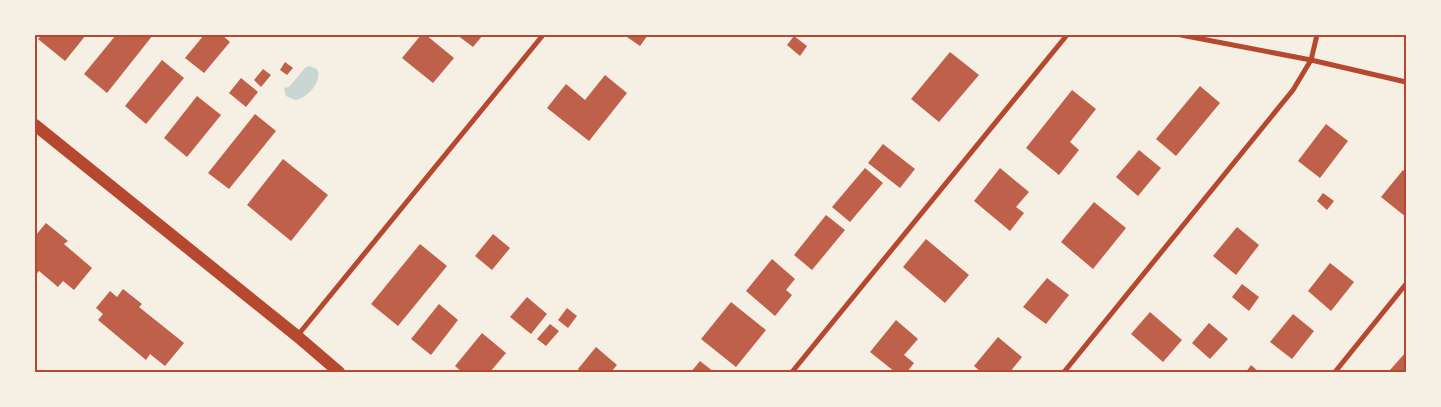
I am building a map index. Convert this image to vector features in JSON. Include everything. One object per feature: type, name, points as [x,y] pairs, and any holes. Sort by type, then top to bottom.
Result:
[{"type":"main road","points":[[35,125],[298,336],[339,372]]},
{"type":"street","points":[[298,336],[543,35]]},
{"type":"street","points":[[792,372],[1067,35]]},
{"type":"street","points":[[1181,35],[1311,60],[1406,82]]},
{"type":"street","points":[[1064,372],[1293,90],[1311,60],[1317,35]]},
{"type":"street","points":[[1335,372],[1406,284]]},
{"type":"shaded area","points":[[309,66],[317,69],[318,74],[318,79],[313,89],[300,99],[295,100],[286,96],[284,88],[289,87],[305,68]]},
{"type":"building","points":[[42,35],[86,35],[65,61],[38,39]]},
{"type":"building","points":[[116,35],[153,35],[107,93],[84,74]]},
{"type":"building","points":[[204,35],[222,35],[230,42],[204,73],[185,58]]},
{"type":"building","points":[[421,35],[426,35],[454,58],[433,83],[402,58]]},
{"type":"building","points":[[457,35],[483,35],[473,47]]},
{"type":"building","points":[[624,35],[648,35],[640,46]]},
{"type":"building","points":[[794,36],[807,46],[800,56],[787,45]]},
{"type":"building","points":[[950,52],[979,75],[939,122],[911,99]]},
{"type":"building","points":[[162,60],[184,78],[146,124],[125,106]]},
{"type":"building","points":[[285,62],[293,68],[287,75],[280,70]]},
{"type":"building","points":[[263,69],[271,75],[261,87],[254,80]]},
{"type":"building","points":[[605,75],[627,93],[589,141],[547,108],[566,84],[585,100]]},
{"type":"building","points":[[241,78],[258,92],[246,107],[229,93]]},
{"type":"building","points":[[1200,86],[1220,103],[1176,156],[1156,139]]},
{"type":"building","points":[[1072,90],[1096,109],[1070,142],[1079,150],[1059,175],[1026,148]]},
{"type":"building","points":[[197,96],[221,115],[187,157],[164,138]]},
{"type":"building","points":[[255,114],[276,131],[229,189],[208,173]]},
{"type":"building","points":[[1326,124],[1348,141],[1320,178],[1298,161]]},
{"type":"building","points":[[883,144],[915,169],[900,188],[868,163]]},
{"type":"building","points":[[1139,150],[1161,168],[1138,196],[1116,177]]},
{"type":"building","points":[[283,159],[328,195],[291,241],[247,205]]},
{"type":"building","points":[[865,168],[883,183],[850,222],[832,207]]},
{"type":"building","points":[[1000,168],[1029,192],[1016,207],[1024,213],[1010,231],[974,201]]},
{"type":"building","points":[[1403,170],[1406,172],[1406,217],[1381,197]]},
{"type":"building","points":[[1323,193],[1334,201],[1327,210],[1317,201]]},
{"type":"building","points":[[1094,202],[1126,228],[1093,269],[1061,242]]},
{"type":"building","points":[[826,215],[845,230],[812,270],[794,255]]},
{"type":"building","points":[[46,223],[68,241],[64,244],[92,268],[74,290],[63,281],[58,287],[39,271],[35,276],[35,236]]},
{"type":"building","points":[[1237,227],[1259,245],[1236,275],[1213,256]]},
{"type":"building","points":[[493,234],[510,248],[492,270],[475,256]]},
{"type":"building","points":[[926,239],[969,275],[945,303],[903,267]]},
{"type":"building","points":[[420,244],[447,266],[398,326],[371,304]]},
{"type":"building","points":[[772,259],[795,279],[786,290],[792,295],[775,316],[746,291]]},
{"type":"building","points":[[1330,263],[1354,282],[1331,311],[1308,291]]},
{"type":"building","points":[[1047,278],[1069,295],[1046,324],[1023,307]]},
{"type":"building","points":[[1242,284],[1259,297],[1249,311],[1232,297]]},
{"type":"building","points":[[123,289],[142,304],[139,307],[184,343],[165,366],[150,354],[146,360],[98,320],[103,314],[96,308],[110,291],[117,297]]},
{"type":"building","points":[[527,297],[547,314],[531,334],[510,317]]},
{"type":"building","points":[[731,302],[766,330],[736,367],[701,339]]},
{"type":"building","points":[[439,304],[458,320],[431,355],[411,339]]},
{"type":"building","points":[[567,308],[577,316],[568,328],[558,320]]},
{"type":"building","points":[[1150,312],[1182,340],[1163,362],[1131,334]]},
{"type":"building","points":[[1293,314],[1314,331],[1292,359],[1270,342]]},
{"type":"building","points":[[896,320],[918,339],[904,355],[914,363],[907,372],[895,372],[870,352]]},
{"type":"building","points":[[1209,323],[1228,339],[1210,359],[1192,343]]},
{"type":"building","points":[[550,324],[559,331],[546,346],[537,339]]},
{"type":"building","points":[[482,333],[506,353],[490,372],[462,372],[455,366]]},
{"type":"building","points":[[998,337],[1022,357],[1010,372],[981,372],[974,366]]},
{"type":"building","points":[[596,347],[617,365],[611,372],[581,372],[578,369]]},
{"type":"building","points":[[1406,352],[1406,372],[1392,372],[1390,370]]},
{"type":"building","points":[[700,361],[714,372],[691,372]]},
{"type":"building","points":[[1251,365],[1259,372],[1246,372]]}]
